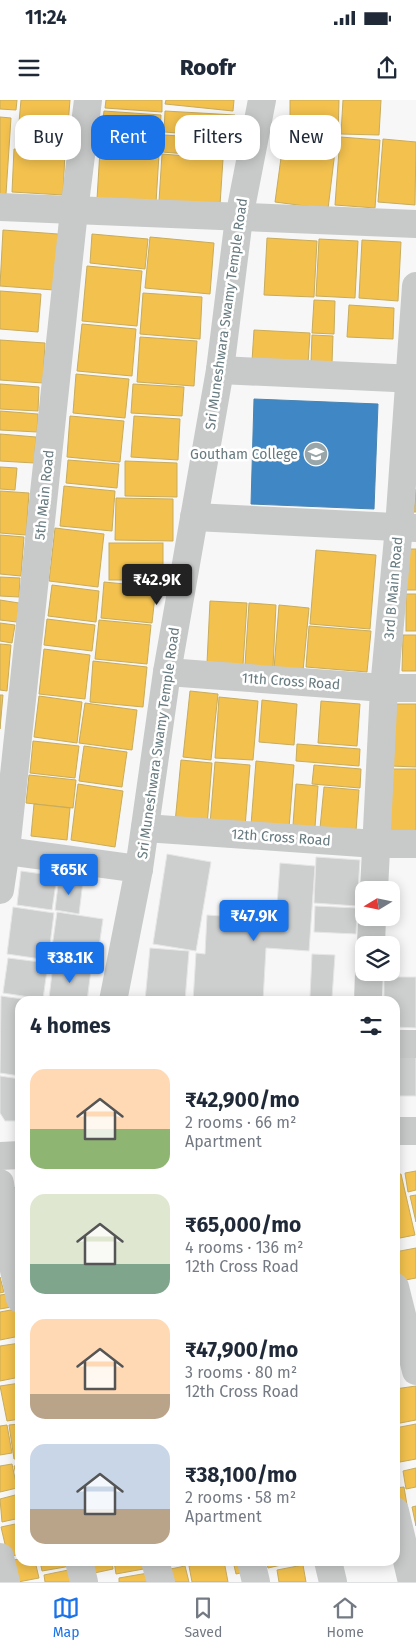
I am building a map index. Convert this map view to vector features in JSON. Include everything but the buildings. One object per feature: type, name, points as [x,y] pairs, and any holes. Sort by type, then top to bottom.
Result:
[{"type":"street","name":"5th Main Road","points":[[0,890],[74,211],[88,100]]},
{"type":"street","name":"Sri Muneshwara Swamy Temple Road","points":[[113,996],[139,869],[167,672],[220,370],[239,218],[262,100]]},
{"type":"street","points":[[0,207],[416,224]]},
{"type":"street","name":"3rd B Main Road","points":[[374,881],[384,688],[407,528],[416,286]]},
{"type":"street","points":[[220,370],[413,379]]},
{"type":"street","points":[[194,517],[407,528]]},
{"type":"street","name":"11th Cross Road","points":[[167,672],[384,688],[416,688]]},
{"type":"street","name":"12th Cross Road","points":[[145,828],[376,844],[416,844]]},
{"type":"street","points":[[3,850],[139,869]]},
{"type":"street","points":[[368,996],[369,981]]},
{"type":"street","points":[[400,1044],[416,1044]]},
{"type":"street","points":[[400,1131],[416,1131]]},
{"type":"street","points":[[0,1156],[15,1155]]},
{"type":"street","points":[[0,1183],[15,1275]]},
{"type":"street","points":[[400,1307],[416,1371]]},
{"type":"street","points":[[400,1532],[412,1582]]},
{"type":"street","points":[[0,1557],[6,1582]]},
{"type":"street","points":[[80,1566],[84,1582]]},
{"type":"street","points":[[156,1566],[161,1582]]},
{"type":"street","points":[[252,1566],[256,1582]]},
{"type":"street","points":[[329,1566],[333,1582]]},
{"type":"place","name":"Goutham College","points":[[316,454]]}]
